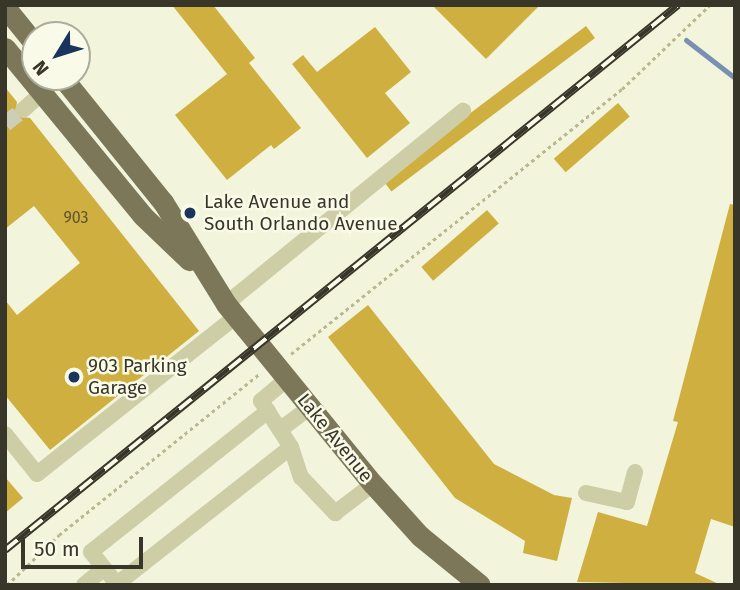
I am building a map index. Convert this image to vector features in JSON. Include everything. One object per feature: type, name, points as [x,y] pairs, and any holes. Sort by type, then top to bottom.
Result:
[{"type":"main road","points":[[5,7],[21,27]]},
{"type":"main road","name":"Lake Avenue","points":[[5,48],[143,216],[206,275]]},
{"type":"main road","name":"Lake Avenue","points":[[73,91],[163,202],[206,275],[231,310],[373,484],[420,536],[480,585]]},
{"type":"street","points":[[23,110],[43,93]]},
{"type":"street","points":[[5,435],[37,474],[463,111]]},
{"type":"street","points":[[281,371],[264,406],[91,552],[117,584],[291,447]]},
{"type":"street","points":[[264,406],[291,447],[301,477],[335,513],[373,484]]},
{"type":"street","points":[[281,429],[310,407]]},
{"type":"street","points":[[586,493],[627,502],[635,472]]},
{"type":"street","points":[[85,585],[104,568]]},
{"type":"path","points":[[6,585],[59,536],[281,371],[305,346],[612,98],[710,5]]},
{"type":"building","points":[[172,5],[213,5],[255,58],[249,63],[301,128],[274,149],[271,145],[227,180],[175,115],[227,74]]},
{"type":"building","points":[[432,5],[540,5],[486,59]]},
{"type":"building","points":[[586,26],[595,38],[391,191],[382,179]]},
{"type":"building","points":[[375,27],[411,72],[385,93],[410,123],[367,158],[292,64],[303,55],[317,72]]},
{"type":"building","points":[[5,87],[17,102],[15,116],[30,118],[199,331],[50,450],[5,395],[5,300],[17,315],[80,263],[34,206],[5,229]]},
{"type":"building","points":[[618,103],[630,117],[566,172],[554,159]]},
{"type":"building","points":[[730,204],[735,205],[735,527],[711,519],[695,573],[721,585],[577,582],[598,512],[647,526],[678,422],[673,421]]},
{"type":"building","points":[[487,210],[499,224],[433,281],[421,267]]},
{"type":"building","points":[[368,305],[494,464],[554,495],[572,498],[557,561],[523,553],[525,541],[455,498],[328,337]]},
{"type":"building","points":[[5,477],[23,498],[5,513]]},
{"type":"waterway","points":[[686,40],[735,78]]},
{"type":"tunnel","points":[[5,124],[23,110]]},
{"type":"railway","points":[[5,550],[678,5]]},
{"type":"place","name":"Lake Avenue and South Orlando Avenue","points":[[190,213]]},
{"type":"place","name":"903 Parking Garage","points":[[74,377]]}]
